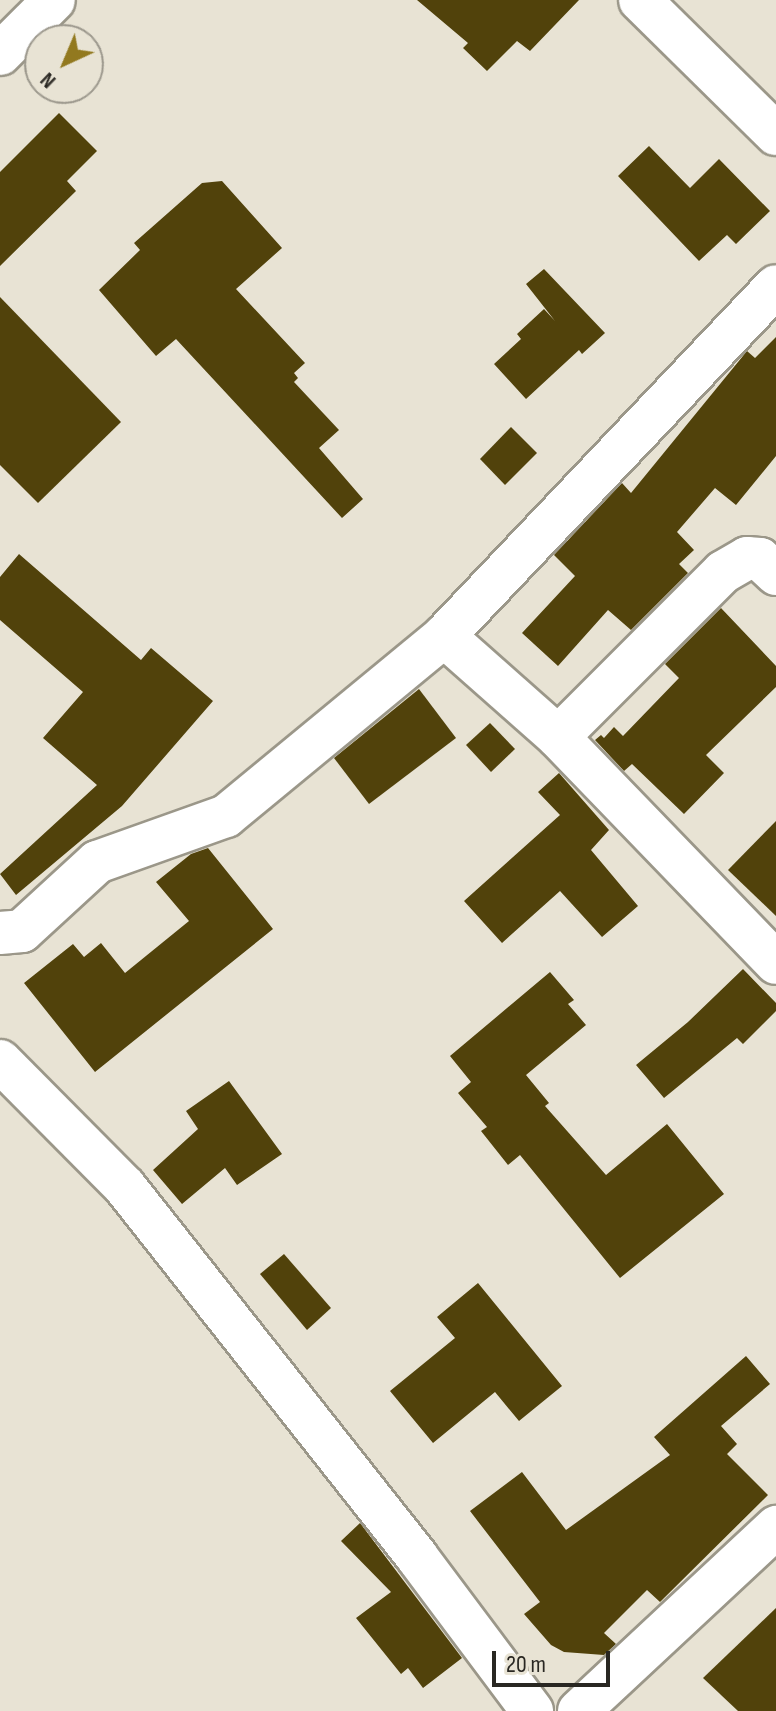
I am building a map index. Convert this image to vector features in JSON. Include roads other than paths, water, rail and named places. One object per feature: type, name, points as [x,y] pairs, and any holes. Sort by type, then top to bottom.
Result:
[{"type":"street","points":[[0,54],[54,0]]},
{"type":"street","points":[[640,0],[776,134]]},
{"type":"street","points":[[0,933],[22,931],[97,862],[226,816],[444,636],[776,286]]},
{"type":"street","points":[[558,737],[723,572],[747,558],[760,559],[776,574]]},
{"type":"street","points":[[444,636],[558,737],[776,963]]},
{"type":"street","points":[[0,1061],[125,1187],[397,1532],[532,1711]]},
{"type":"street","points":[[579,1711],[776,1527]]}]
